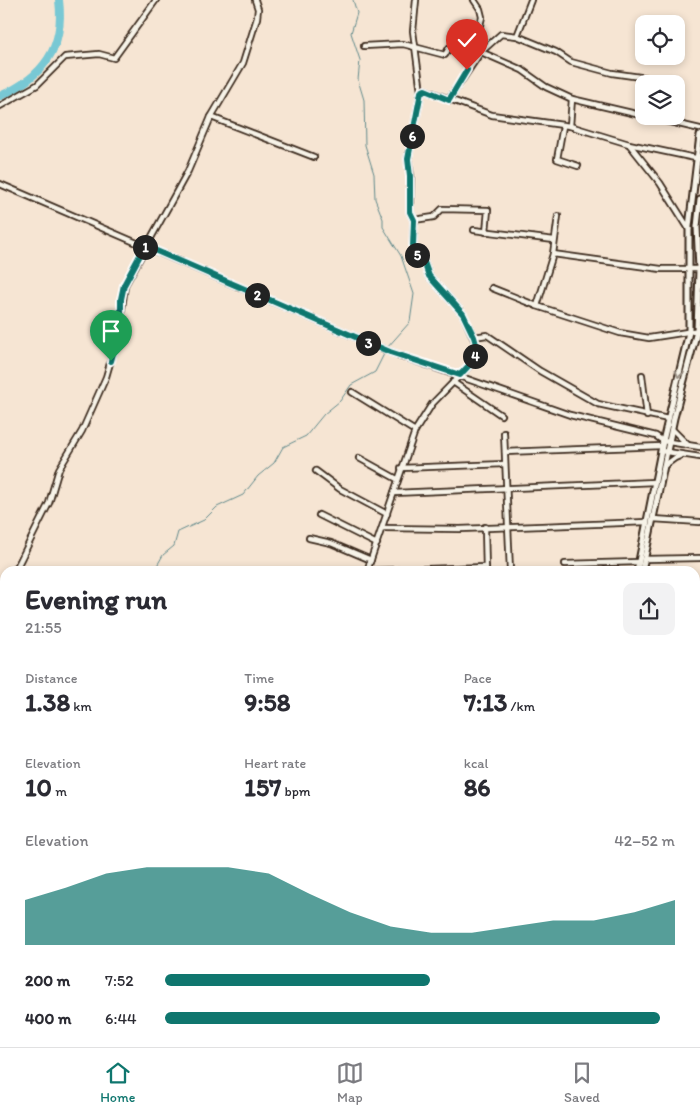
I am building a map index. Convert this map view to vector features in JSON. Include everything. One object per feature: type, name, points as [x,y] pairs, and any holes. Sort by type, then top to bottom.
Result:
[{"type":"street","points":[[0,106],[37,85],[65,57],[99,54],[114,58],[156,0]]},
{"type":"street","points":[[17,566],[49,502],[59,469],[82,431],[106,377],[119,332],[124,285],[188,172],[211,117],[243,63],[257,18],[258,8],[255,0]]},
{"type":"street","points":[[369,566],[415,431],[428,409],[474,360],[476,344],[463,314],[429,276],[424,262],[418,257],[413,246],[414,220],[410,212],[408,159],[421,92],[413,31],[416,0]]},
{"type":"street","points":[[474,0],[480,9],[482,17],[476,41],[485,46]]},
{"type":"street","points":[[518,36],[531,0]]},
{"type":"street","points":[[449,100],[485,46],[501,34],[518,36],[556,52],[571,62],[612,73],[635,76]]},
{"type":"street","points":[[364,46],[397,44],[415,46],[445,55],[449,48]]},
{"type":"street","points":[[481,52],[522,70],[546,87],[572,99],[700,129]]},
{"type":"street","points":[[421,92],[425,90],[492,115],[570,126],[629,144],[698,159]]},
{"type":"street","points":[[570,126],[572,99]]},
{"type":"street","points":[[211,117],[314,157]]},
{"type":"street","points":[[563,126],[557,159],[578,166]]},
{"type":"street","points":[[638,566],[664,466],[668,419],[690,332],[690,230],[700,135]]},
{"type":"street","points":[[629,144],[660,183],[690,230]]},
{"type":"street","points":[[0,184],[390,352],[570,415],[656,436],[665,446],[689,455],[699,457],[700,447],[665,446],[505,452]]},
{"type":"street","points":[[643,566],[655,482],[672,429],[699,330],[700,269],[697,227],[700,199]]},
{"type":"street","points":[[414,220],[434,216],[442,209],[488,210],[486,232]]},
{"type":"street","points":[[537,306],[553,254],[558,216]]},
{"type":"street","points":[[474,230],[554,240]]},
{"type":"street","points":[[553,254],[660,269],[700,269]]},
{"type":"street","points":[[492,288],[537,306],[620,333],[649,338],[699,330]]},
{"type":"street","points":[[474,337],[487,335],[540,371],[598,404],[668,419]]},
{"type":"street","points":[[642,375],[647,416]]},
{"type":"street","points":[[453,382],[501,415]]},
{"type":"street","points":[[352,392],[415,431]]},
{"type":"street","points":[[672,429],[681,440],[693,446]]},
{"type":"street","points":[[504,433],[510,566]]},
{"type":"street","points":[[664,466],[675,458],[689,455]]},
{"type":"street","points":[[359,458],[398,479]]},
{"type":"street","points":[[401,468],[505,464]]},
{"type":"street","points":[[316,471],[340,489],[388,514]]},
{"type":"street","points":[[394,493],[655,482]]},
{"type":"street","points":[[319,515],[377,544]]},
{"type":"street","points":[[383,528],[508,527],[650,520],[700,521]]},
{"type":"street","points":[[485,527],[486,566]]},
{"type":"street","points":[[309,538],[331,543],[371,560]]},
{"type":"street","points":[[645,559],[700,558]]},
{"type":"street","points":[[565,564],[639,562]]},
{"type":"waterway","points":[[0,96],[28,80],[48,59],[58,33],[60,17],[59,0]]},
{"type":"waterway","points":[[353,0],[357,13],[351,33],[360,60],[358,80],[364,100],[365,145],[374,174],[375,199],[383,219],[383,227],[401,256],[414,294],[410,322],[387,348]]},
{"type":"waterway","points":[[157,566],[163,555],[174,546],[178,532],[204,520],[217,507],[243,495],[258,476],[274,463],[283,447],[306,436],[324,414],[340,401],[351,385],[375,372],[385,352]]},
{"type":"route","points":[[111,361],[121,322],[121,299],[124,285],[145,246],[390,352],[460,375],[474,360],[476,344],[463,314],[429,276],[424,262],[418,257],[413,246],[415,234],[413,215],[410,212],[408,159],[421,92],[425,90],[449,100],[467,70]]}]
